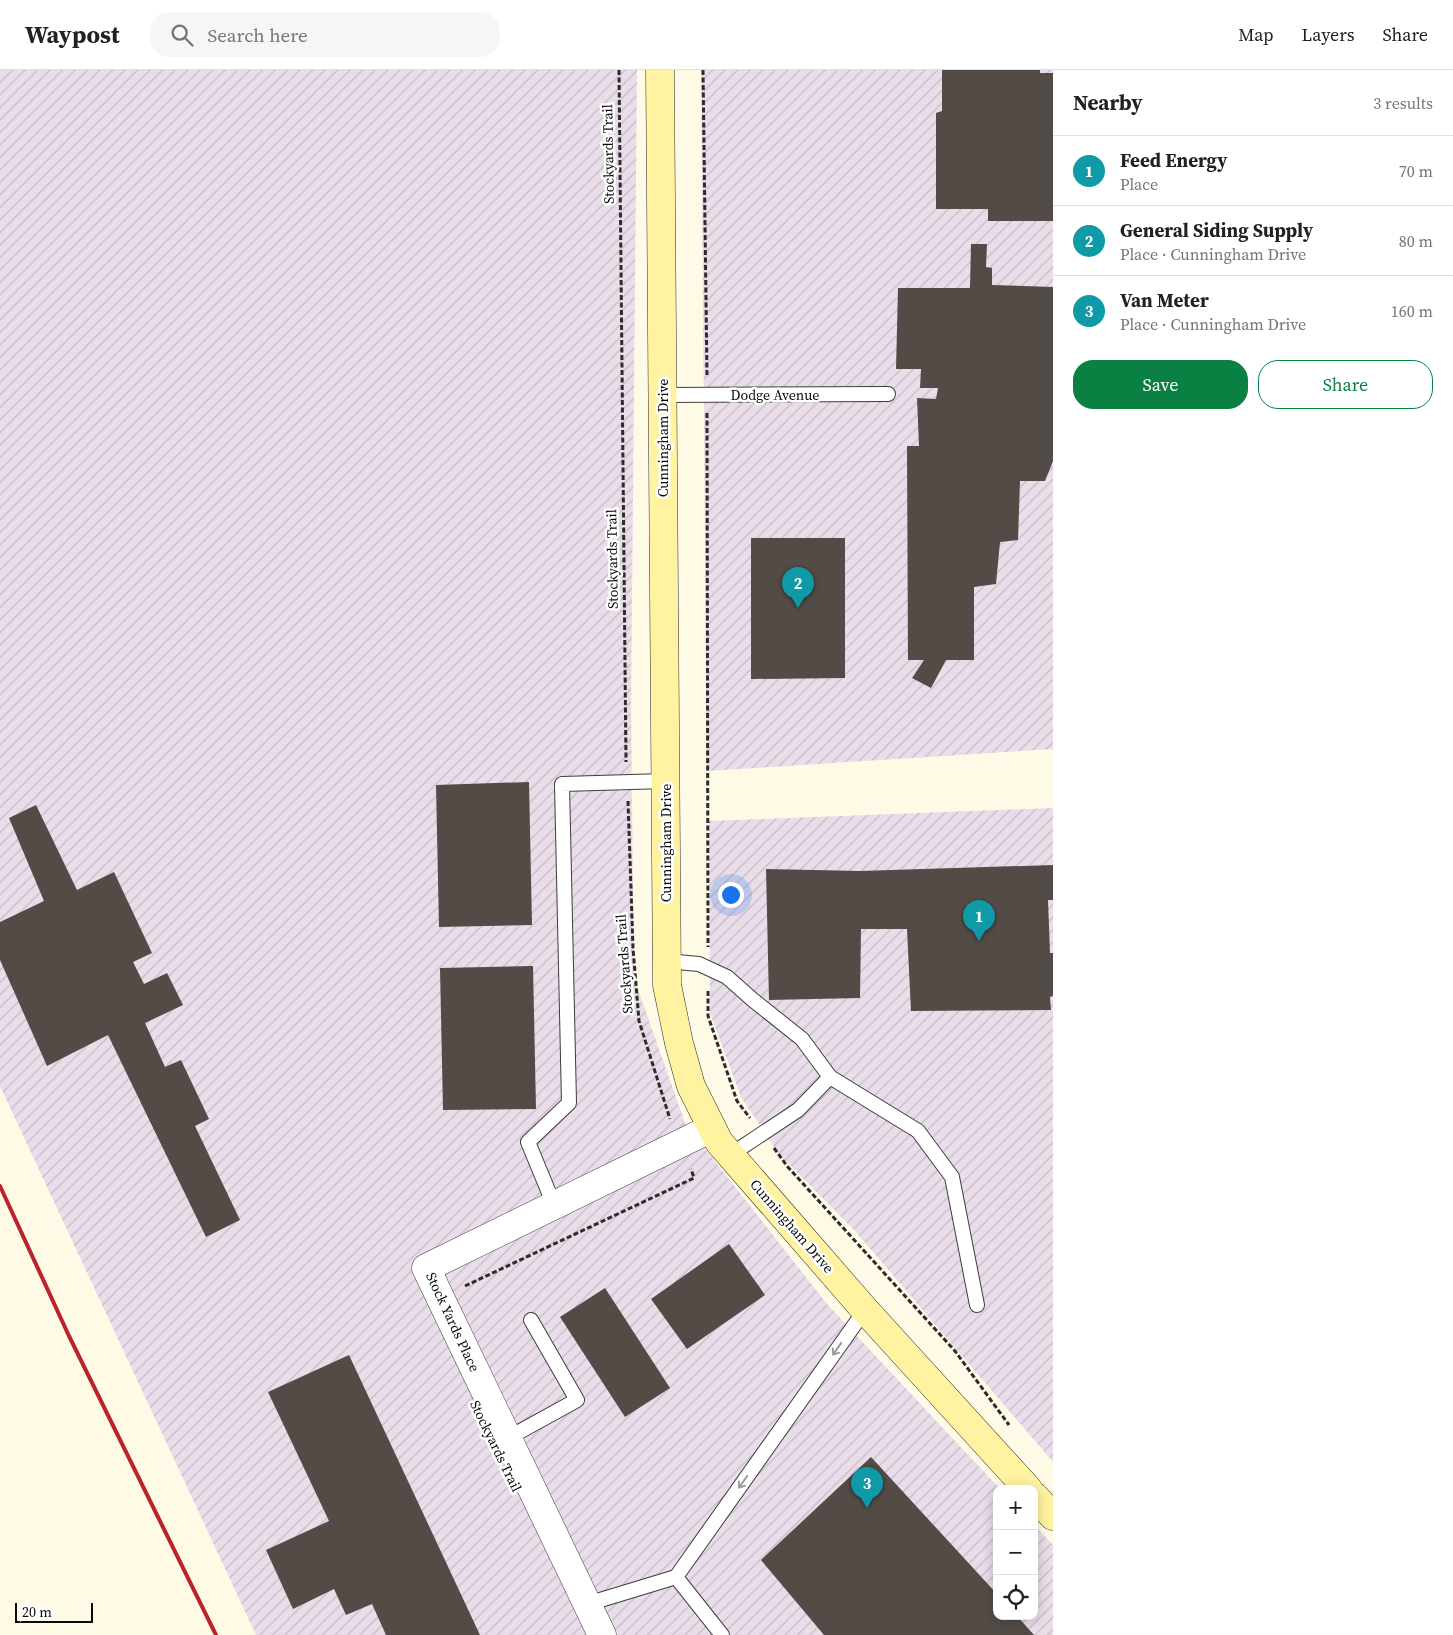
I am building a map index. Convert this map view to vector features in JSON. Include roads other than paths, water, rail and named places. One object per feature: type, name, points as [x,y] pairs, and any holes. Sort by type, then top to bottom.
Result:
[{"type":"street","name":"Cunningham Drive","points":[[660,70],[666,961],[667,985],[678,1043],[692,1086],[719,1142],[865,1310],[1024,1485]]},
{"type":"street","name":"Stock Yards Place","points":[[602,1635],[426,1268],[712,1128]]},
{"type":"street","points":[[1038,1500],[1053,1516]]},
{"type":"lane","name":"Dodge Avenue","points":[[662,396],[888,394]]},
{"type":"lane","points":[[554,1205],[528,1142],[569,1103],[562,784],[666,781]]},
{"type":"lane","points":[[666,961],[699,964],[727,977],[802,1040],[830,1077],[918,1131],[952,1177],[977,1306]]},
{"type":"lane","points":[[730,1155],[798,1110],[830,1077]]},
{"type":"lane","points":[[587,1604],[676,1576],[865,1310]]},
{"type":"lane","points":[[508,1438],[577,1400],[531,1320]]},
{"type":"lane","points":[[676,1576],[722,1635]]},
{"type":"railway","points":[[0,1186],[69,1336],[216,1635]]},
{"type":"place","name":"General Siding Supply","points":[[798,608]]},
{"type":"place","name":"Feed Energy","points":[[979,941]]},
{"type":"place","name":"Van Meter","points":[[867,1508]]}]
